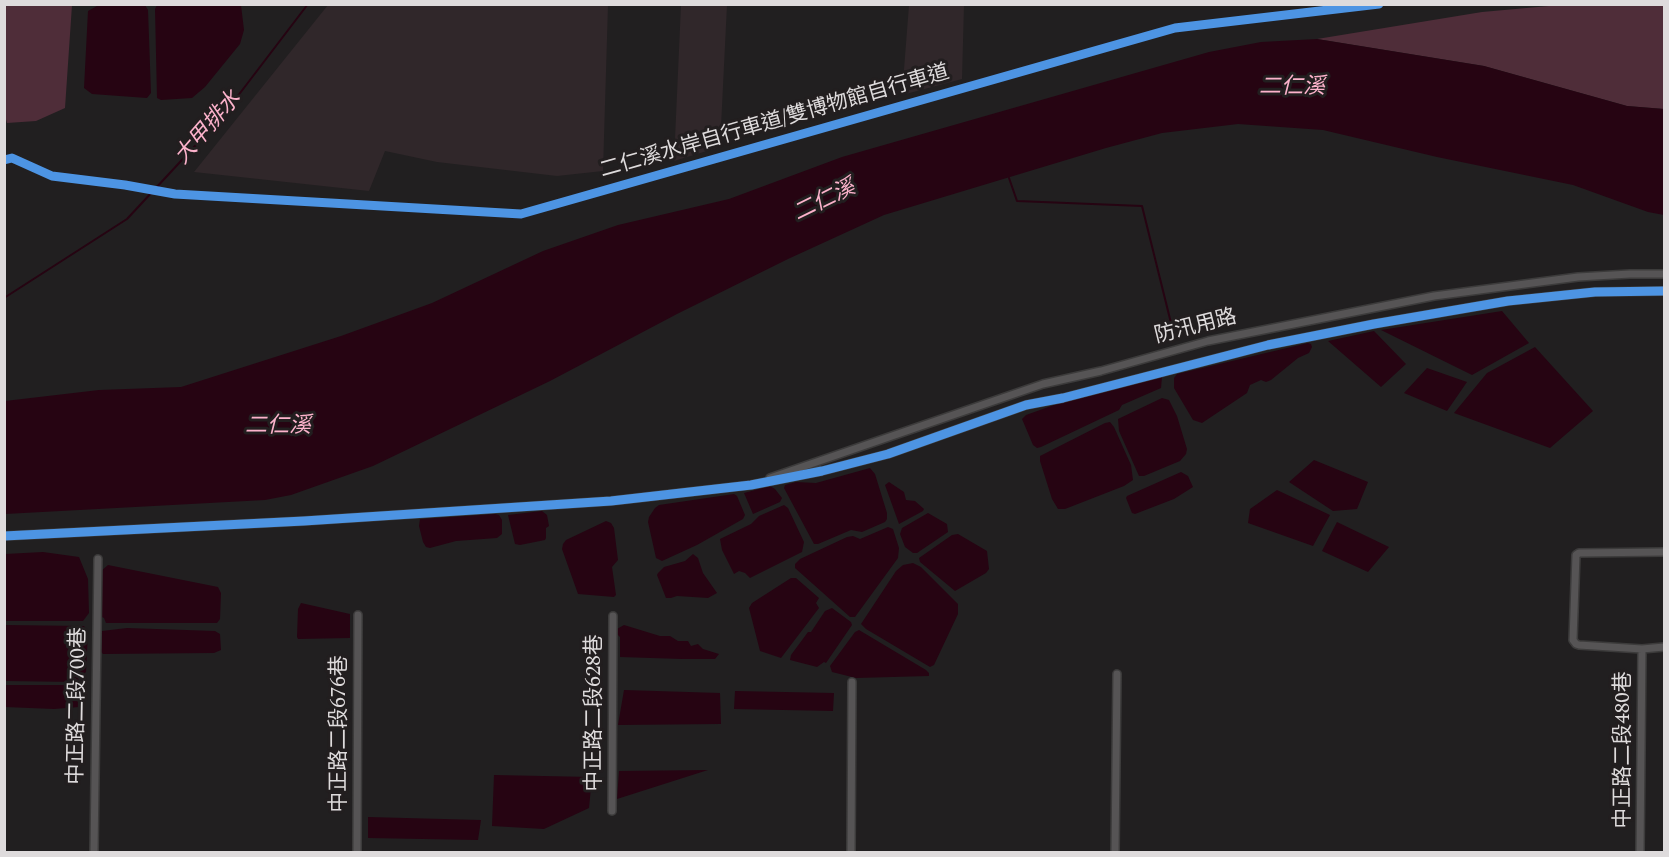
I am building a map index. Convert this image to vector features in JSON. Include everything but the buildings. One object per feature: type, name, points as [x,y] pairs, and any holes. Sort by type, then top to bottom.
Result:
[{"type":"street","name":"防汛用路","points":[[751,485],[829,456],[1043,384],[1208,341],[1434,296],[1578,278],[1665,274]]},
{"type":"street","points":[[4,536],[611,501],[751,485],[853,464],[888,454],[1026,405],[1063,398],[1268,345],[1508,301],[1595,292],[1665,291]]},
{"type":"street","name":"中正路二段480巷","points":[[1665,552],[1579,553],[1575,557],[1574,640],[1576,644],[1642,649],[1665,647]]},
{"type":"street","name":"中正路二段700巷","points":[[94,852],[98,560]]},
{"type":"street","name":"中正路二段676巷","points":[[357,852],[358,615]]},
{"type":"street","name":"中正路二段628巷","points":[[612,616],[612,811]]},
{"type":"street","name":"中正路二段480巷","points":[[1640,852],[1642,649]]},
{"type":"street","points":[[1115,852],[1117,674]]},
{"type":"street","points":[[850,852],[852,682]]},
{"type":"shaded area","points":[[4,5],[72,5],[65,108],[36,121],[7,123],[5,116]]},
{"type":"shaded area","points":[[328,5],[608,5],[603,171],[557,176],[437,162],[385,151],[369,191],[194,172]]},
{"type":"shaded area","points":[[681,5],[727,5],[720,147],[674,161]]},
{"type":"shaded area","points":[[909,5],[964,5],[962,79],[902,95]]},
{"type":"shaded area","points":[[1560,5],[1664,5],[1664,109],[1627,106],[1484,66],[1317,39],[1482,12]]},
{"type":"water","points":[[145,5],[148,10],[151,93],[147,98],[92,94],[84,88],[88,11],[97,6]]},
{"type":"water","points":[[157,5],[241,5],[244,30],[240,44],[205,87],[192,98],[161,100],[157,98],[155,9]]},
{"type":"water","name":"二仁溪","points":[[1317,39],[1484,66],[1627,106],[1664,109],[1664,215],[1648,212],[1573,185],[1437,157],[1323,130],[1238,124],[1162,133],[884,215],[788,259],[550,381],[373,466],[291,495],[265,500],[5,514],[5,401],[99,390],[181,387],[341,336],[432,303],[543,251],[618,225],[729,199],[842,157],[1209,52],[1261,42]]},
{"type":"water","points":[[1502,311],[1529,343],[1472,375],[1381,330]]},
{"type":"water","points":[[1374,331],[1406,364],[1381,387],[1328,341]]},
{"type":"water","points":[[1308,343],[1312,347],[1309,353],[1298,358],[1271,380],[1266,382],[1261,380],[1250,385],[1247,393],[1202,423],[1193,420],[1174,388],[1174,378],[1177,374]]},
{"type":"water","points":[[1535,347],[1593,411],[1550,448],[1454,413],[1487,373]]},
{"type":"water","points":[[1427,368],[1467,382],[1447,411],[1404,393]]},
{"type":"water","points":[[1162,377],[1161,388],[1122,405],[1119,410],[1041,447],[1037,448],[1033,445],[1022,419],[1026,415],[1085,394]]},
{"type":"water","points":[[1162,398],[1169,400],[1177,416],[1187,449],[1186,454],[1180,461],[1139,476],[1119,431],[1118,419]]},
{"type":"water","points":[[1110,422],[1131,465],[1133,480],[1124,486],[1065,509],[1058,509],[1052,499],[1040,456]]},
{"type":"water","points":[[1314,460],[1368,482],[1357,509],[1333,511],[1289,482]]},
{"type":"water","points":[[870,468],[875,474],[887,513],[885,522],[862,532],[851,530],[814,544],[784,488],[785,485],[796,482],[816,483]]},
{"type":"water","points":[[1181,472],[1188,476],[1193,487],[1174,499],[1135,514],[1132,513],[1127,496]]},
{"type":"water","points":[[889,482],[904,492],[906,500],[915,501],[924,509],[923,511],[899,524],[885,485]]},
{"type":"water","points":[[770,486],[782,498],[780,502],[753,514],[744,493]]},
{"type":"water","points":[[1277,490],[1330,515],[1313,546],[1248,523],[1250,509]]},
{"type":"water","points":[[734,494],[745,515],[743,519],[697,545],[662,561],[656,558],[648,522],[655,508],[659,505]]},
{"type":"water","points":[[784,505],[788,508],[804,542],[802,552],[750,578],[739,571],[734,574],[722,550],[720,539],[751,524],[759,516]]},
{"type":"water","points":[[542,511],[547,515],[549,526],[546,528],[545,540],[515,544],[508,515]]},
{"type":"water","points":[[928,513],[947,524],[948,532],[917,553],[913,553],[905,547],[900,534],[902,528]]},
{"type":"water","points":[[499,515],[502,520],[502,534],[497,538],[456,541],[430,548],[426,547],[423,542],[419,526],[420,519]]},
{"type":"water","points":[[606,521],[614,528],[618,560],[612,567],[616,595],[614,597],[578,594],[562,549],[563,544],[566,540]]},
{"type":"water","points":[[1337,522],[1389,547],[1368,572],[1322,551]]},
{"type":"water","points":[[888,527],[893,529],[899,548],[898,558],[855,617],[850,617],[795,568],[795,564],[800,559],[847,537],[853,536],[860,539]]},
{"type":"water","points":[[958,534],[987,551],[989,569],[955,591],[920,562],[919,558],[952,535]]},
{"type":"water","points":[[43,552],[79,557],[88,579],[89,613],[83,621],[5,621],[5,554]]},
{"type":"water","points":[[693,554],[698,558],[703,573],[717,593],[708,598],[677,596],[666,598],[658,573],[664,567],[685,561]]},
{"type":"water","points":[[913,563],[921,567],[958,604],[958,614],[934,665],[930,667],[861,624],[896,571],[903,565]]},
{"type":"water","points":[[108,565],[218,587],[221,593],[220,619],[217,623],[106,623],[100,616],[100,572]]},
{"type":"water","points":[[791,578],[796,578],[819,598],[816,603],[819,608],[781,658],[760,651],[749,608],[752,603]]},
{"type":"water","points":[[301,603],[350,614],[350,638],[298,639],[298,609]]},
{"type":"water","points":[[832,608],[852,625],[826,663],[817,667],[790,660],[791,655],[808,632],[811,632],[825,611]]},
{"type":"water","points":[[5,625],[84,626],[88,632],[86,672],[76,682],[5,681]]},
{"type":"water","points":[[624,625],[660,636],[670,636],[678,641],[688,641],[691,646],[698,644],[703,649],[719,654],[715,659],[620,657],[620,637],[617,629]]},
{"type":"water","points":[[127,628],[215,631],[220,634],[221,650],[214,653],[103,654],[101,652],[102,631]]},
{"type":"water","points":[[859,630],[926,670],[929,676],[856,678],[832,672],[830,666],[855,632]]},
{"type":"water","points":[[5,685],[76,685],[82,686],[87,694],[84,703],[79,707],[54,709],[5,707]]},
{"type":"water","points":[[624,690],[720,693],[721,724],[618,725]]},
{"type":"water","points":[[735,691],[834,693],[833,711],[734,709]]},
{"type":"water","points":[[708,770],[617,799],[619,771]]},
{"type":"water","points":[[494,775],[592,777],[589,808],[544,829],[492,826]]},
{"type":"water","points":[[368,817],[481,820],[478,840],[368,838]]},
{"type":"waterway","name":"大甲排水","points":[[4,298],[127,219],[221,118],[308,4]]},
{"type":"waterway","points":[[1009,178],[1017,201],[1142,206],[1171,323]]},
{"type":"cycle path","name":"二仁溪水岸自行車道/雙博物館自行車道","points":[[4,160],[12,158],[52,176],[175,194],[521,214],[1175,28],[1379,4]]},
{"type":"cycle path","points":[[4,536],[304,521],[611,501],[751,485],[822,471],[888,454],[1026,405],[1063,398],[1268,345],[1508,301],[1595,292],[1664,291]]}]
